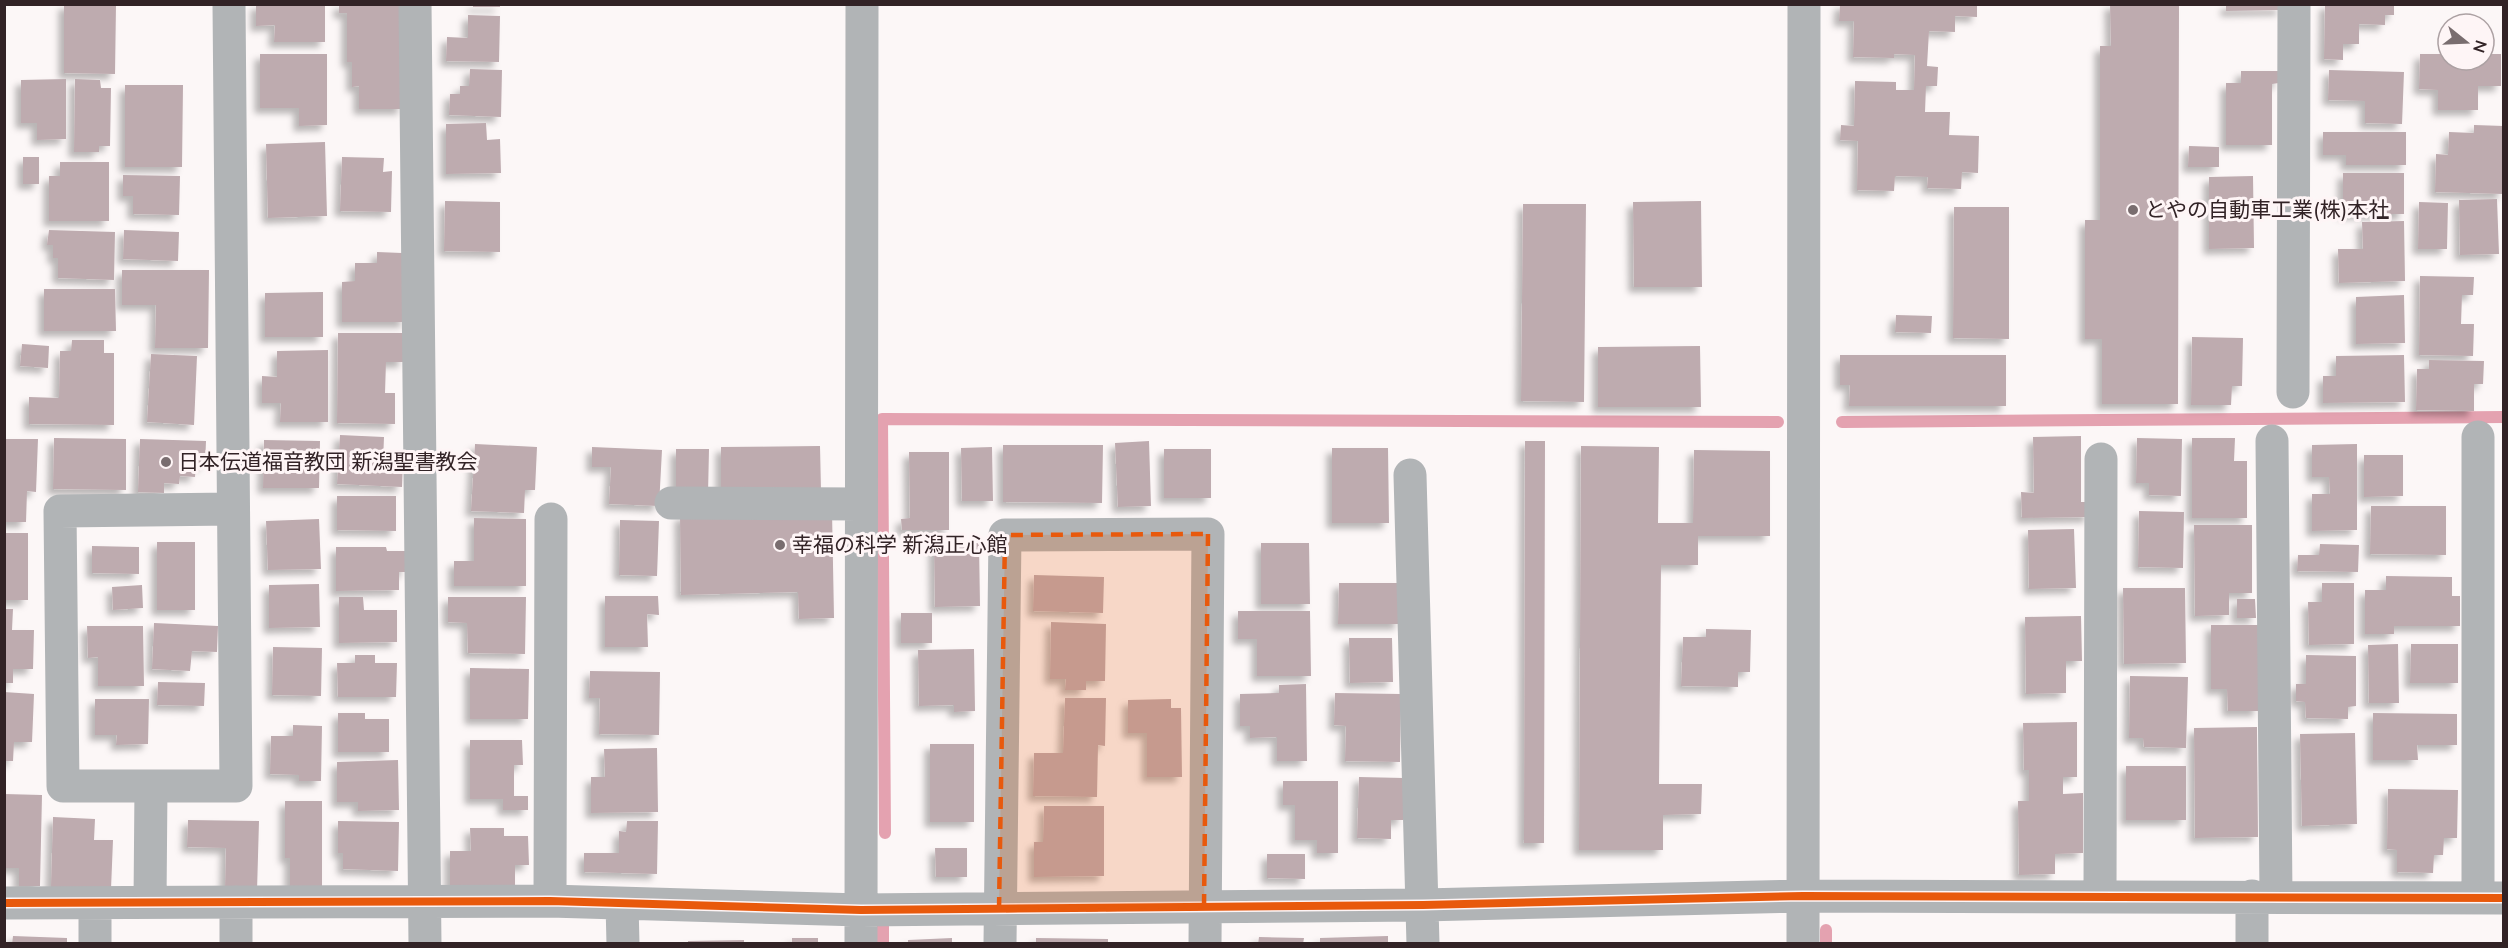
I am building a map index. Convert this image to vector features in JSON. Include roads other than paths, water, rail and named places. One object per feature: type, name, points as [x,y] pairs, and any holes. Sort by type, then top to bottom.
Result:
[{"type":"street","points":[[229,4],[236,786],[63,786],[60,512],[233,509]]},
{"type":"street","points":[[415,4],[424,944]]},
{"type":"street","points":[[861,944],[862,4]]},
{"type":"street","points":[[1803,944],[1804,4]]},
{"type":"street","points":[[2293,392],[2294,4]]},
{"type":"street","points":[[4,903],[550,901],[861,910],[999,910],[1423,905],[1803,896],[2491,898],[2478,437]]},
{"type":"street","points":[[2252,944],[2264,897],[2271,441]]},
{"type":"street","points":[[2100,897],[2101,459]]},
{"type":"street","points":[[1410,475],[1423,944]]},
{"type":"street","points":[[671,504],[860,504]]},
{"type":"street","points":[[550,901],[551,519]]},
{"type":"street","points":[[1000,944],[1005,535],[1208,534],[1205,944]]},
{"type":"street","points":[[150,902],[151,786]]},
{"type":"street","points":[[236,902],[236,944]]},
{"type":"street","points":[[95,903],[95,944]]},
{"type":"street","points":[[622,904],[622,944]]},
{"type":"waterway","points":[[1842,422],[2504,417]]},
{"type":"waterway","points":[[885,833],[882,419],[1778,422]]},
{"type":"waterway","points":[[883,925],[883,944]]},
{"type":"waterway","points":[[1826,930],[1826,944]]},
{"type":"place","name":"とやの自動車工業(株)本社","points":[[2133,210]]},
{"type":"place","name":"日本伝道福音教団 新潟聖書教会","points":[[166,462]]},
{"type":"place","name":"幸福の科学 新潟正心館","points":[[780,545]]}]
